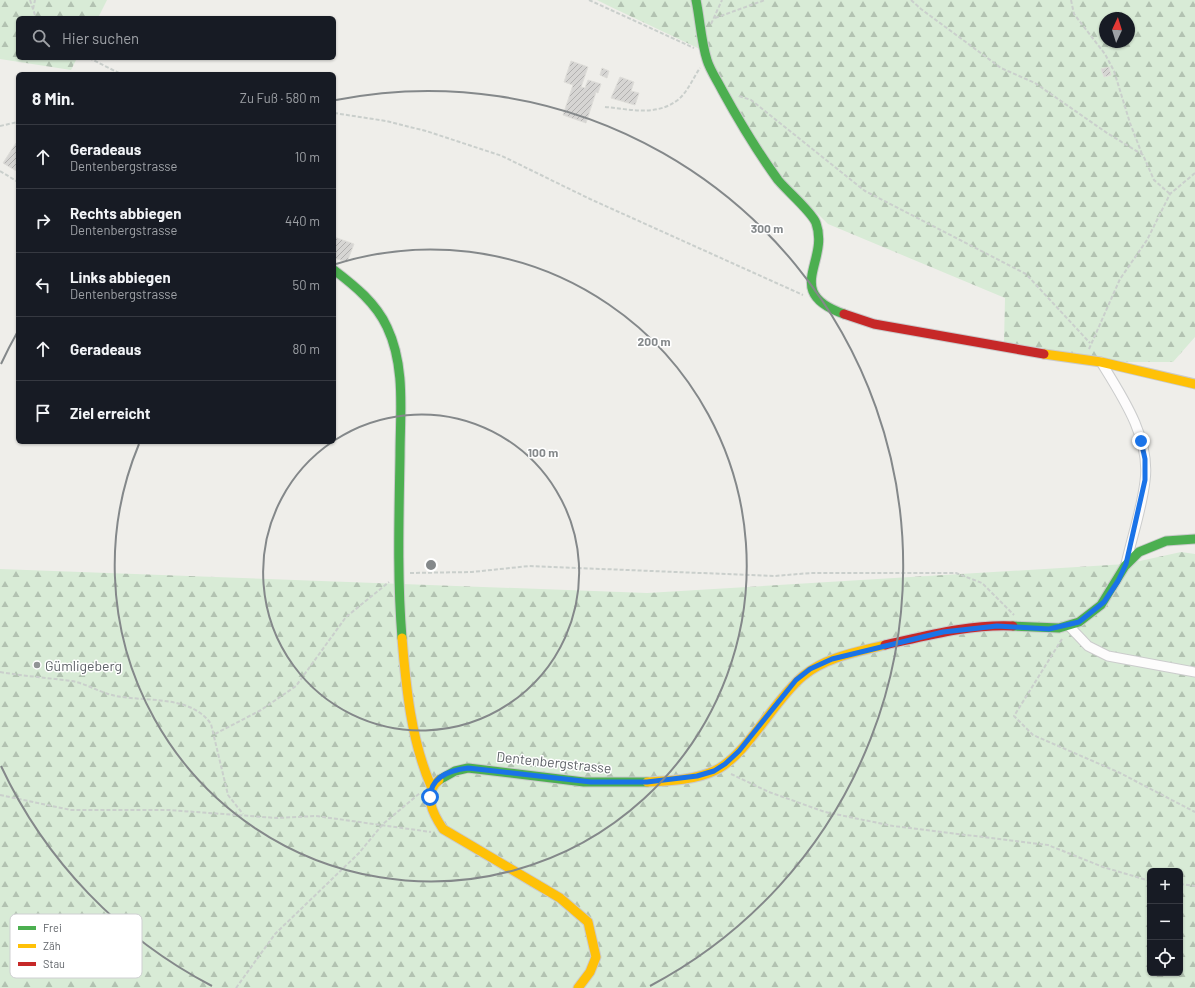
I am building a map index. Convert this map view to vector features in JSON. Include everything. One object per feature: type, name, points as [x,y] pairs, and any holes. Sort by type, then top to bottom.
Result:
[{"type":"street","points":[[696,0],[706,55],[722,90],[742,127],[779,181],[816,222],[820,242],[810,281],[813,291],[821,302],[843,314],[874,324],[1067,358],[1101,362],[1195,384]]},
{"type":"street","points":[[336,272],[373,304],[387,327],[395,349],[399,373],[400,407],[400,623],[411,713],[425,773],[431,786],[430,804],[434,818],[443,829],[452,836],[560,898],[575,909],[588,922],[596,957],[590,972],[578,988]]},
{"type":"street","points":[[1101,362],[1125,402],[1141,441],[1145,459],[1145,480],[1126,564]]},
{"type":"street","name":"Dentenbergstrasse","points":[[431,786],[444,774],[454,770],[468,768],[609,783],[670,780],[697,776],[719,768],[739,751],[796,680],[819,665],[848,654],[943,632],[997,626],[1021,626],[1049,629],[1069,626],[1089,616],[1104,602],[1118,581],[1126,564],[1151,545],[1164,541],[1195,538]]},
{"type":"street","points":[[1069,626],[1088,646],[1108,656],[1195,672]]},
{"type":"path","points":[[30,0],[35,16]]},
{"type":"path","points":[[33,10],[35,0]]},
{"type":"path","points":[[589,0],[706,55],[679,98],[664,108],[649,112],[605,107]]},
{"type":"path","points":[[703,39],[715,18],[722,0]]},
{"type":"path","points":[[715,18],[765,0]]},
{"type":"path","points":[[912,0],[921,9],[1001,68],[1035,83],[1081,116],[1143,155]]},
{"type":"path","points":[[1071,0],[1074,14],[1105,54],[1114,71],[1130,123],[1154,180],[1170,194]]},
{"type":"path","points":[[93,60],[116,72]]},
{"type":"path","points":[[722,90],[751,100],[865,191],[1026,274],[1090,343]]},
{"type":"path","points":[[336,113],[386,121],[426,131],[502,156],[597,202],[786,288],[821,302]]},
{"type":"path","points":[[0,126],[16,122]]},
{"type":"path","points":[[0,171],[16,181]]},
{"type":"path","points":[[1086,360],[1090,343],[1120,279],[1147,240],[1170,194],[1195,173]]},
{"type":"path","points":[[215,734],[261,710],[296,686],[346,617],[400,573],[472,572],[529,566],[774,576],[811,573],[956,573],[982,583],[1013,614],[1021,626]]},
{"type":"path","points":[[1069,626],[1014,716],[1033,735],[1118,772],[1195,812]]},
{"type":"path","points":[[0,672],[73,682],[114,696],[172,702],[196,709],[206,717],[215,734],[228,795],[244,814]]},
{"type":"path","points":[[719,768],[769,792],[824,812],[893,826],[1048,844],[1103,866],[1147,881]]},
{"type":"path","points":[[236,988],[275,934],[359,853],[383,824],[420,793],[431,786]]},
{"type":"path","points":[[0,795],[72,810],[169,810],[244,814],[277,818],[316,816],[383,824],[452,836]]},
{"type":"path","points":[[1183,884],[1195,886]]},
{"type":"green space","points":[[0,0],[107,0],[99,16],[16,16],[16,60],[76,60],[71,70],[0,59]]},
{"type":"green space","points":[[597,0],[694,0],[704,51],[609,6]]},
{"type":"green space","points":[[699,0],[1195,0],[1195,337],[1173,362],[1101,362],[1004,343],[1005,298],[828,224],[782,178],[745,125],[709,59]]},
{"type":"green space","points":[[1181,552],[1195,554],[1195,988],[0,988],[0,569],[647,593],[1126,564]]},
{"type":"building","points":[[571,61],[588,67],[581,87],[585,88],[588,80],[601,84],[598,93],[596,92],[586,123],[563,115],[573,85],[564,82]]},
{"type":"building","points":[[1109,67],[1111,75],[1104,77],[1101,69]]},
{"type":"building","points":[[602,68],[609,71],[607,78],[600,75]]},
{"type":"building","points":[[620,77],[634,82],[631,91],[639,93],[635,105],[611,98]]},
{"type":"building","points":[[16,143],[16,171],[3,163]]},
{"type":"building","points":[[336,238],[354,244],[347,262],[336,259]]},
{"type":"traffic: fast","points":[[696,0],[708,64],[742,124],[770,169],[782,185],[814,218],[819,237],[818,251],[812,275],[812,286],[815,296],[826,305],[844,314]]},
{"type":"traffic: fast","points":[[336,272],[357,289],[377,310],[387,327],[397,358],[401,390],[399,592],[402,638]]},
{"type":"traffic: fast","points":[[1013,626],[1059,628],[1079,622],[1101,605],[1125,566],[1139,552],[1166,541],[1195,539]]},
{"type":"traffic: fast","points":[[439,780],[455,771],[468,768],[584,782],[647,782]]},
{"type":"traffic: slow","points":[[1044,354],[1101,362],[1195,384]]},
{"type":"traffic: slow","points":[[402,638],[410,713],[424,768],[431,786]]},
{"type":"traffic: slow","points":[[647,782],[691,778],[716,770],[727,763],[739,752],[792,686],[803,676],[822,664],[842,656],[885,645]]},
{"type":"traffic: slow","points":[[439,780],[431,791],[430,798],[433,811],[443,829],[560,898],[588,922],[596,957],[590,972],[578,988]]},
{"type":"traffic: jam","points":[[844,314],[874,324],[1044,354]]},
{"type":"traffic: jam","points":[[885,645],[964,629],[1013,626]]},
{"type":"place","name":"Gümligeberg","points":[[37,665]]},
{"type":"route","points":[[430,797],[431,786],[438,778],[444,774],[461,768],[482,768],[570,780],[609,783],[670,780],[709,773],[725,764],[739,751],[796,680],[810,669],[832,659],[943,632],[997,626],[1021,626],[1049,629],[1069,626],[1079,622],[1089,616],[1104,602],[1118,581],[1126,564],[1145,480],[1145,459],[1141,441]]}]
